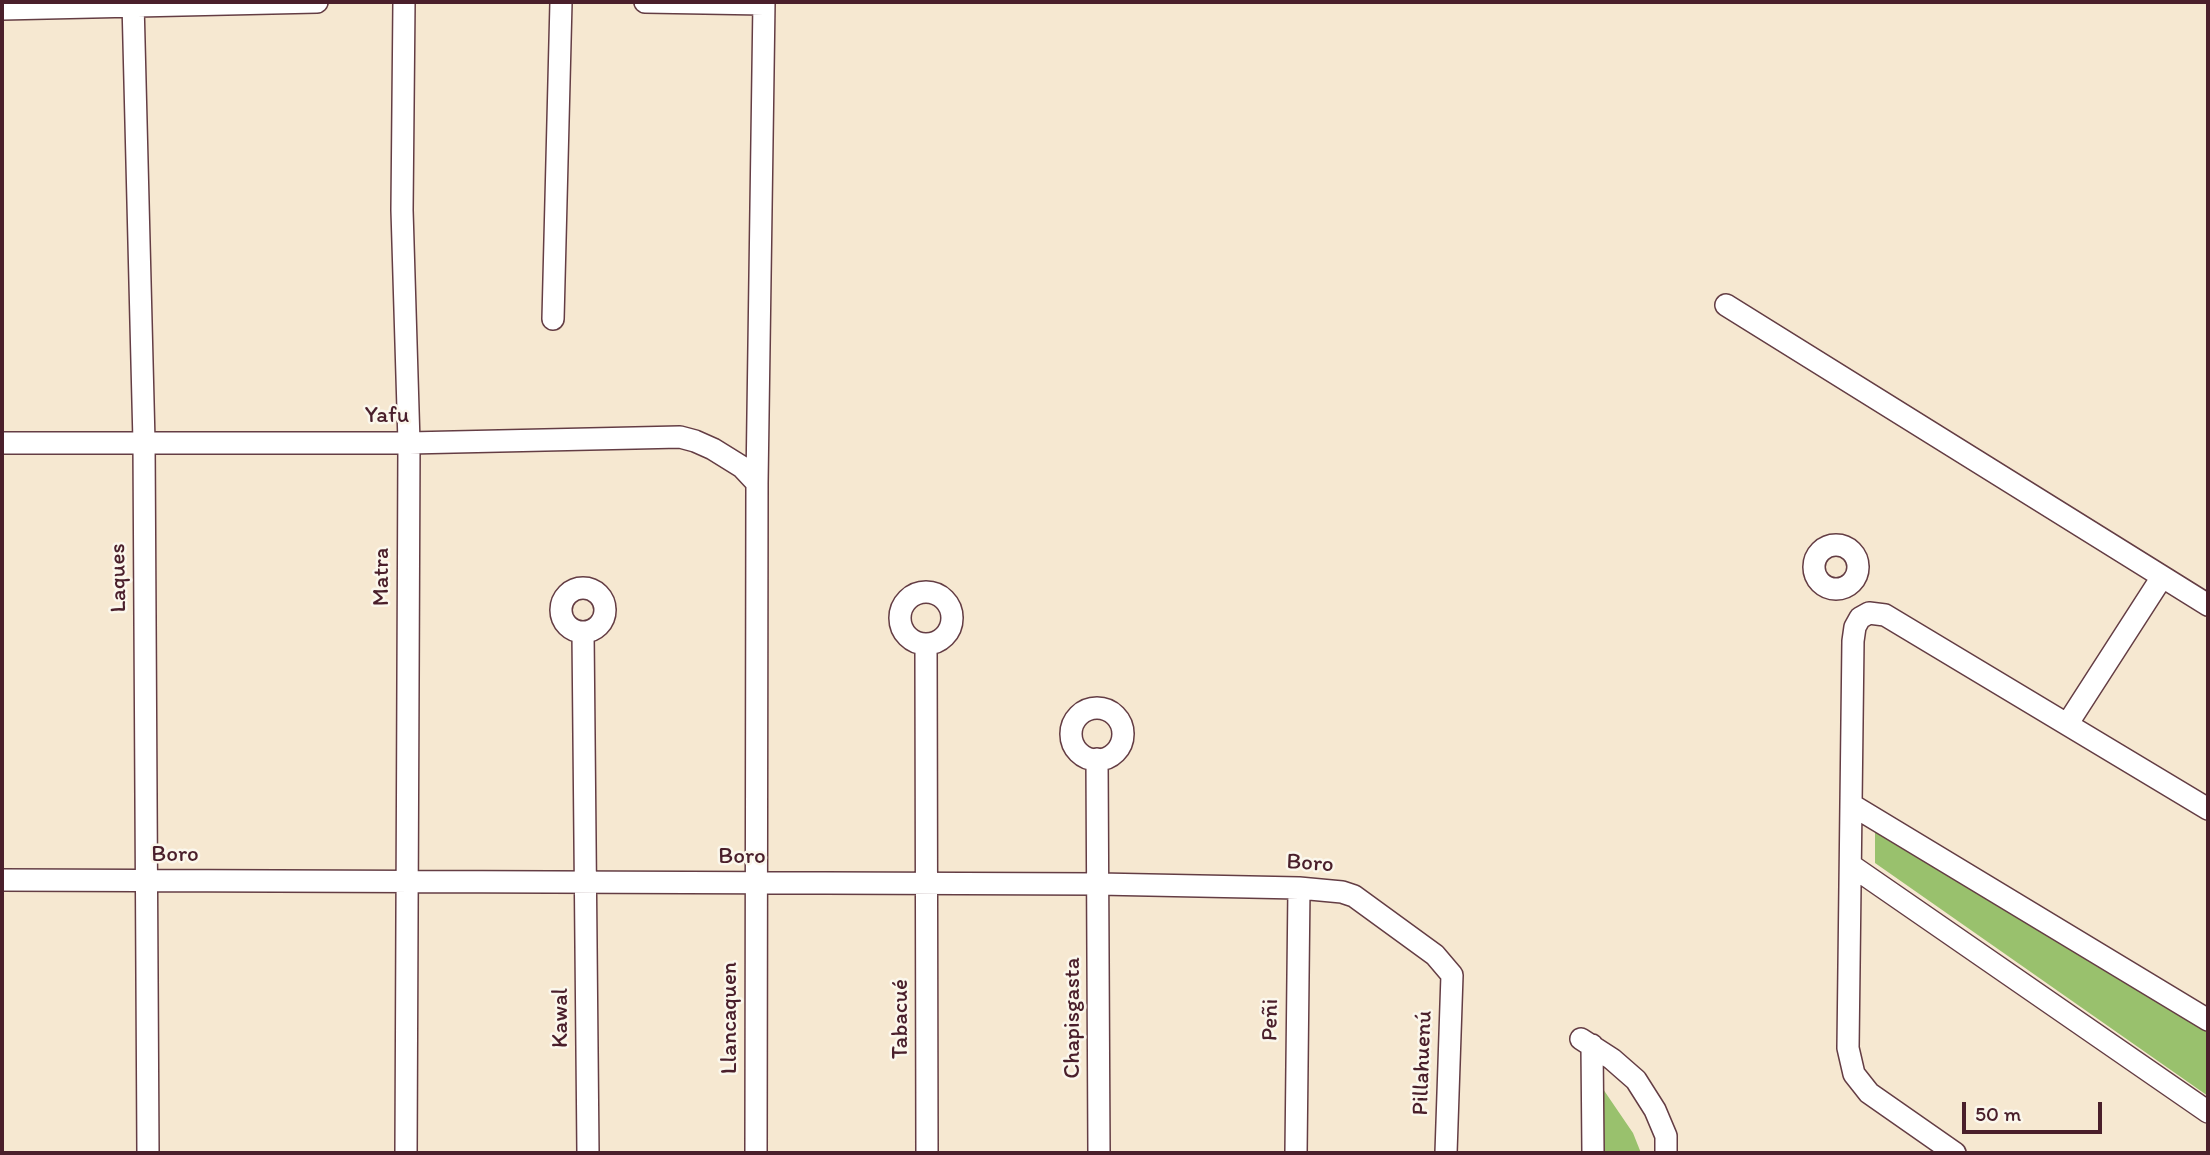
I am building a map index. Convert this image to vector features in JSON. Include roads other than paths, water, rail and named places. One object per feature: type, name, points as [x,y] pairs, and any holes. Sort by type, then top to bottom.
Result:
[{"type":"street","points":[[2,9],[317,2]]},
{"type":"street","name":"Matra","points":[[404,2],[402,210],[409,443],[406,1153]]},
{"type":"street","points":[[552,319],[561,2]]},
{"type":"street","points":[[645,2],[764,3]]},
{"type":"street","name":"Llancaquen","points":[[756,1153],[757,483],[764,3]]},
{"type":"street","name":"Laques","points":[[133,4],[144,442],[148,1153]]},
{"type":"street","points":[[1726,305],[2208,605]]},
{"type":"street","name":"Yafu","points":[[2,443],[409,443],[680,437],[695,440],[713,449],[742,467],[757,483]]},
{"type":"street","points":[[2068,723],[2162,577]]},
{"type":"street","points":[[1849,585],[1869,613]]},
{"type":"street","points":[[1955,1153],[1869,1093],[1854,1074],[1848,1048],[1853,641],[1855,627],[1860,618],[1869,613],[1885,615],[2208,809]]},
{"type":"street","name":"Kawal","points":[[583,632],[588,1153]]},
{"type":"street","name":"Tabacué","points":[[926,644],[928,1153]]},
{"type":"street","name":"Chapisgasta","points":[[1097,759],[1099,1153]]},
{"type":"street","points":[[1852,805],[2208,1020]]},
{"type":"street","points":[[1852,866],[2208,1112]]},
{"type":"street","name":"Boro","points":[[2,880],[1099,884],[1331,890],[1354,896],[1435,955],[1452,975]]},
{"type":"street","name":"Peñi","points":[[1296,1153],[1299,888]]},
{"type":"street","name":"Pillahuenú","points":[[1446,1153],[1452,975]]},
{"type":"street","points":[[1593,1153],[1586,1042],[1612,1059],[1636,1080],[1655,1111],[1666,1136],[1666,1153]]}]
